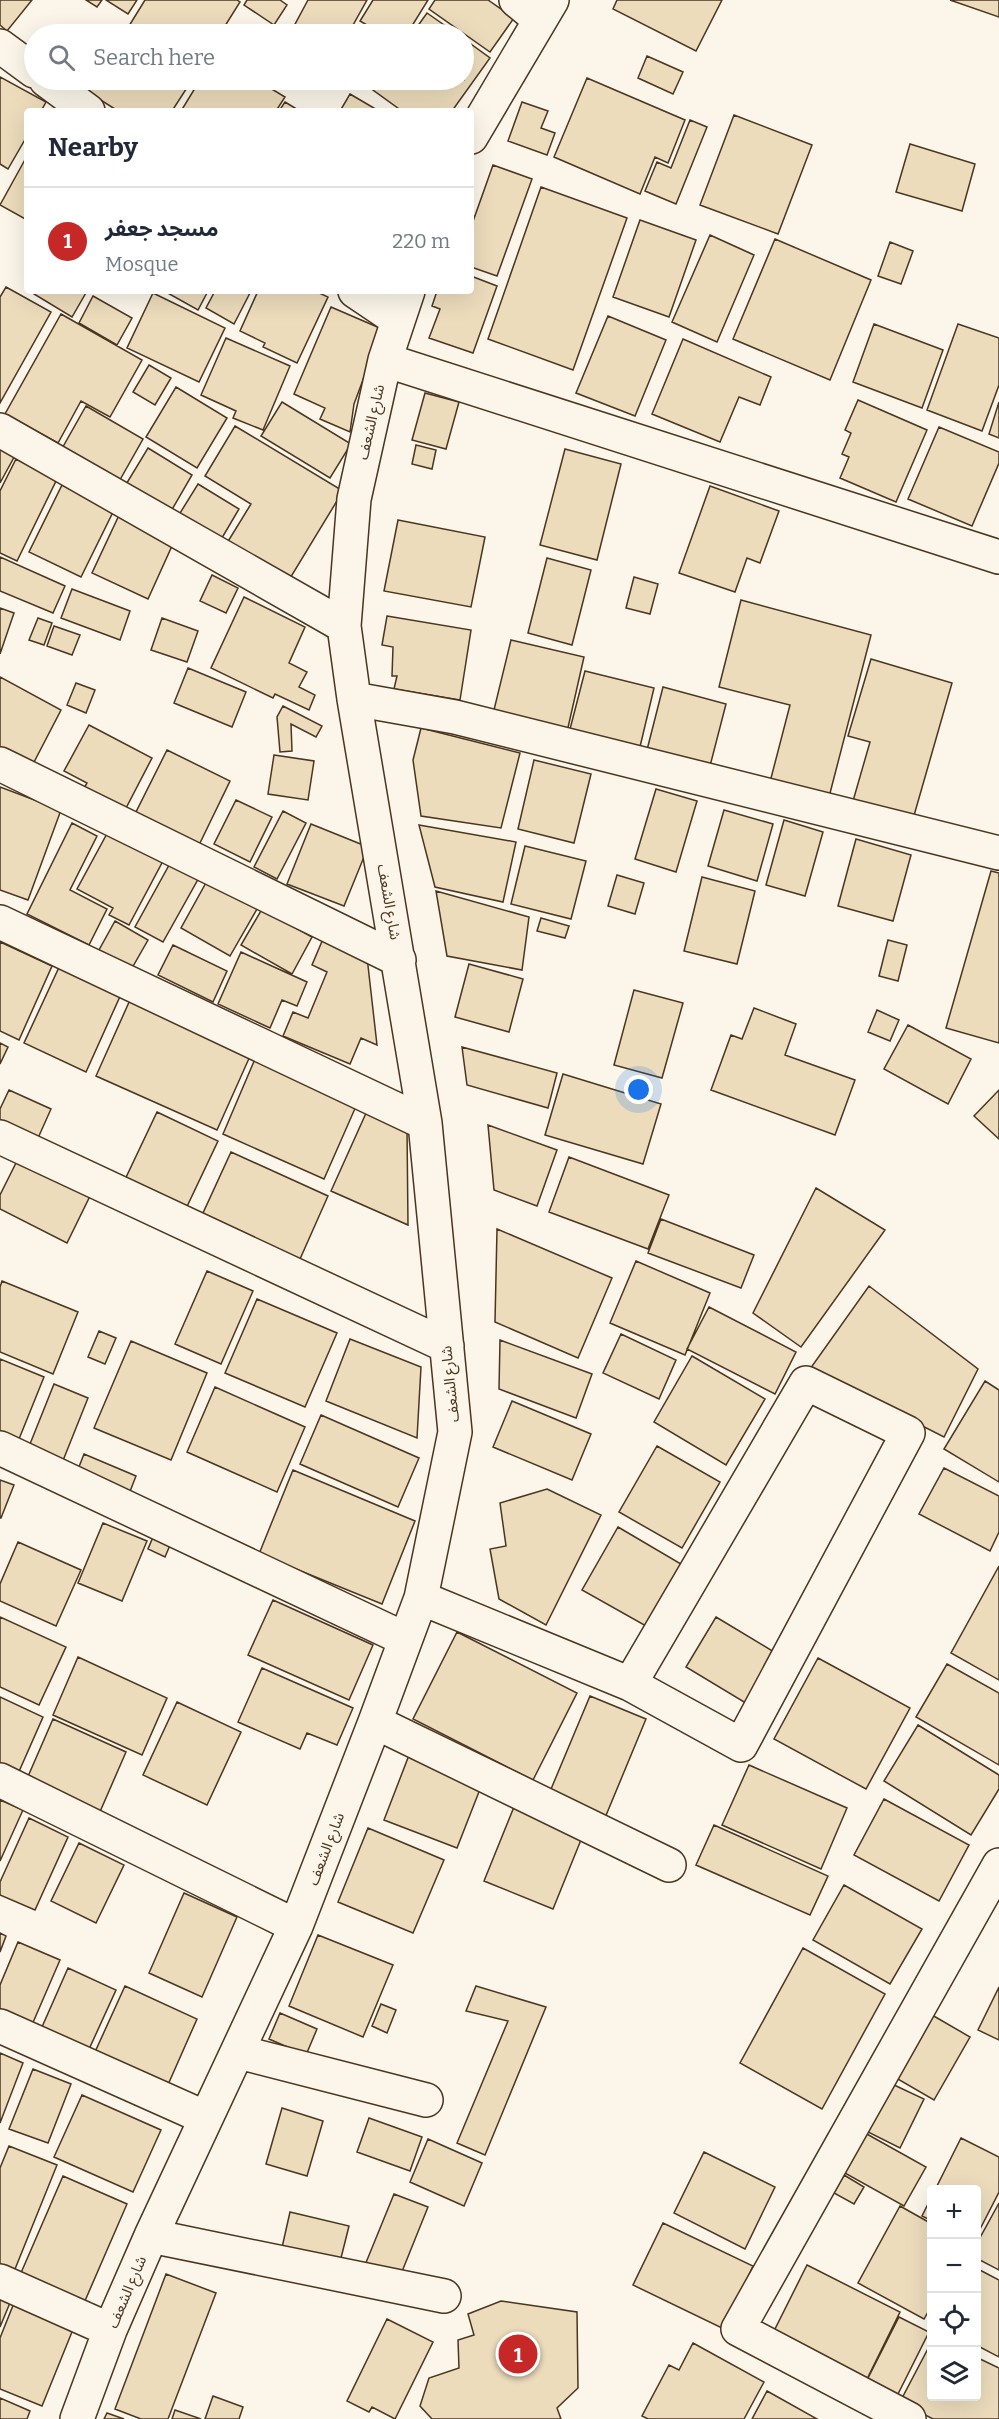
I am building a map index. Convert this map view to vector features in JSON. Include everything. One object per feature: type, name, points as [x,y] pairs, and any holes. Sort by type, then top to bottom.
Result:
[{"type":"street","points":[[474,130],[536,6]]},
{"type":"street","points":[[0,46],[24,64]]},
{"type":"street","points":[[60,90],[84,108]]},
{"type":"street","points":[[365,294],[403,305]]},
{"type":"street","name":"شارع الشعف","points":[[77,2419],[151,2236],[296,1926],[375,1722],[422,1598],[455,1432],[425,1123],[354,699],[344,626],[354,499],[385,360],[403,305]]},
{"type":"street","points":[[385,360],[999,557]]},
{"type":"street","points":[[0,430],[344,626]]},
{"type":"street","points":[[354,699],[455,717],[999,853]]},
{"type":"street","points":[[0,764],[399,960]]},
{"type":"street","points":[[0,922],[425,1123]]},
{"type":"street","points":[[4,1149],[447,1346]]},
{"type":"street","points":[[422,1598],[630,1684],[741,1745],[908,1433],[806,1383],[630,1684]]},
{"type":"street","points":[[0,1448],[405,1639]]},
{"type":"street","points":[[375,1722],[669,1865]]},
{"type":"street","points":[[0,1780],[296,1926]]},
{"type":"street","points":[[909,2419],[738,2329],[999,1865]]},
{"type":"street","points":[[0,2026],[206,2118]]},
{"type":"street","points":[[239,2052],[426,2100]]},
{"type":"street","points":[[151,2236],[444,2296]]},
{"type":"street","points":[[0,2281],[111,2331]]},
{"type":"building","points":[[0,0],[32,0],[7,31],[0,25]]},
{"type":"building","points":[[86,0],[102,0],[97,7]]},
{"type":"building","points":[[106,0],[137,0],[128,14]]},
{"type":"building","points":[[145,0],[237,0],[240,2],[226,24],[130,24]]},
{"type":"building","points":[[247,0],[280,0],[287,5],[272,24],[244,5]]},
{"type":"building","points":[[308,0],[367,0],[354,24],[295,24]]},
{"type":"building","points":[[373,0],[428,0],[413,24],[365,24],[360,21]]},
{"type":"building","points":[[435,0],[488,0],[514,18],[490,52],[474,41],[474,24],[450,24],[429,9]]},
{"type":"building","points":[[617,0],[722,0],[696,51],[613,9]]},
{"type":"building","points":[[950,0],[999,0],[999,17]]},
{"type":"building","points":[[427,13],[443,24],[419,24]]},
{"type":"building","points":[[474,46],[490,58],[474,80]]},
{"type":"building","points":[[647,56],[683,72],[673,94],[638,78]]},
{"type":"building","points":[[0,77],[46,102],[43,108],[24,108],[24,141],[8,169],[0,164]]},
{"type":"building","points":[[587,78],[685,120],[668,163],[655,157],[640,194],[554,157]]},
{"type":"building","points":[[89,90],[186,90],[174,108],[113,108],[88,92]]},
{"type":"building","points":[[194,90],[273,90],[285,97],[278,108],[183,108]]},
{"type":"building","points":[[373,90],[467,90],[454,108],[398,108]]},
{"type":"building","points":[[350,94],[374,108],[342,108]]},
{"type":"building","points":[[285,102],[295,108],[281,108]]},
{"type":"building","points":[[522,102],[548,111],[541,128],[555,133],[547,155],[508,141]]},
{"type":"building","points":[[734,115],[812,145],[778,234],[700,205]]},
{"type":"building","points":[[690,120],[707,127],[676,204],[645,191],[657,162],[671,168]]},
{"type":"building","points":[[910,144],[975,164],[962,211],[896,192]]},
{"type":"building","points":[[24,161],[24,218],[0,205]]},
{"type":"building","points":[[493,165],[532,179],[497,276],[474,268],[474,219]]},
{"type":"building","points":[[541,187],[627,218],[573,370],[488,339]]},
{"type":"building","points":[[640,220],[696,240],[669,317],[613,297]]},
{"type":"building","points":[[710,235],[754,255],[717,342],[672,322]]},
{"type":"building","points":[[775,239],[871,280],[830,380],[733,339]]},
{"type":"building","points":[[890,242],[913,251],[901,284],[878,276]]},
{"type":"building","points":[[474,277],[497,286],[473,353],[429,338],[440,309],[432,306],[436,294],[474,294]]},
{"type":"building","points":[[6,287],[51,312],[0,403],[0,297]]},
{"type":"building","points":[[34,294],[85,294],[72,317]]},
{"type":"building","points":[[153,294],[225,328],[199,382],[127,348]]},
{"type":"building","points":[[169,294],[206,294],[198,310]]},
{"type":"building","points":[[213,294],[249,294],[234,324],[206,308]]},
{"type":"building","points":[[257,294],[322,294],[328,297],[297,363],[263,347],[265,343],[240,331]]},
{"type":"building","points":[[93,296],[132,318],[117,345],[79,323]]},
{"type":"building","points":[[331,307],[382,329],[354,404],[350,432],[320,419],[325,408],[294,394]]},
{"type":"building","points":[[61,314],[142,360],[110,417],[81,401],[58,443],[5,414]]},
{"type":"building","points":[[608,316],[666,340],[635,416],[576,393]]},
{"type":"building","points":[[874,324],[943,350],[922,408],[853,382]]},
{"type":"building","points":[[958,324],[999,338],[999,385],[982,431],[927,410]]},
{"type":"building","points":[[226,338],[290,366],[263,430],[233,418],[236,411],[201,395]]},
{"type":"building","points":[[683,339],[771,377],[760,405],[739,397],[720,442],[652,414]]},
{"type":"building","points":[[149,365],[171,378],[155,405],[133,392]]},
{"type":"building","points":[[176,387],[227,418],[197,468],[146,437]]},
{"type":"building","points":[[425,393],[459,402],[446,449],[412,440]]},
{"type":"building","points":[[858,400],[927,430],[896,502],[840,478],[849,457],[842,454],[851,433],[845,430]]},
{"type":"building","points":[[282,402],[351,444],[330,478],[261,436]]},
{"type":"building","points":[[999,402],[999,438],[989,434]]},
{"type":"building","points":[[86,406],[143,439],[117,485],[60,452]]},
{"type":"building","points":[[235,426],[343,491],[289,580],[227,543],[251,504],[205,476]]},
{"type":"building","points":[[939,427],[999,452],[999,463],[972,526],[908,499]]},
{"type":"building","points":[[0,440],[18,450],[0,483]]},
{"type":"building","points":[[416,445],[436,450],[432,469],[412,464]]},
{"type":"building","points":[[148,448],[192,475],[170,513],[125,486]]},
{"type":"building","points":[[565,449],[621,464],[597,560],[540,545]]},
{"type":"building","points":[[16,459],[57,479],[17,561],[0,553],[0,491]]},
{"type":"building","points":[[198,484],[239,509],[219,543],[177,518]]},
{"type":"building","points":[[62,485],[114,510],[81,577],[29,552]]},
{"type":"building","points":[[710,486],[779,511],[760,563],[747,558],[735,592],[679,573]]},
{"type":"building","points":[[121,511],[176,537],[148,599],[92,573]]},
{"type":"building","points":[[398,520],[485,537],[471,607],[384,591]]},
{"type":"building","points":[[0,557],[65,586],[53,613],[0,591]]},
{"type":"building","points":[[547,558],[591,570],[572,645],[528,633]]},
{"type":"building","points":[[212,575],[238,588],[226,613],[200,601]]},
{"type":"building","points":[[634,577],[658,584],[650,614],[626,608]]},
{"type":"building","points":[[72,589],[130,611],[120,640],[61,618]]},
{"type":"building","points":[[244,597],[305,627],[289,663],[307,672],[299,687],[315,695],[309,710],[275,694],[273,698],[211,668]]},
{"type":"building","points":[[741,600],[871,635],[829,797],[770,782],[790,705],[719,687]]},
{"type":"building","points":[[0,608],[14,613],[0,654]]},
{"type":"building","points":[[387,616],[471,630],[460,700],[394,689],[397,676],[392,676],[393,647],[382,645]]},
{"type":"building","points":[[38,618],[52,623],[44,645],[29,640]]},
{"type":"building","points":[[162,618],[198,631],[187,662],[151,650]]},
{"type":"building","points":[[54,626],[80,635],[72,655],[47,646]]},
{"type":"building","points":[[511,640],[584,657],[567,732],[493,714]]},
{"type":"building","points":[[871,659],[952,683],[913,819],[853,801],[870,742],[848,736]]},
{"type":"building","points":[[188,668],[246,692],[232,727],[174,703]]},
{"type":"building","points":[[585,671],[654,688],[639,751],[569,733]]},
{"type":"building","points":[[0,677],[61,710],[33,764],[0,747]]},
{"type":"building","points":[[76,683],[95,690],[86,713],[67,705]]},
{"type":"building","points":[[663,687],[726,704],[710,766],[647,750]]},
{"type":"building","points":[[283,706],[322,726],[316,737],[291,724],[292,751],[280,752],[277,717]]},
{"type":"building","points":[[89,725],[152,758],[125,810],[84,788],[87,783],[64,771]]},
{"type":"building","points":[[421,728],[520,753],[501,828],[421,816],[413,760]]},
{"type":"building","points":[[167,750],[230,781],[199,845],[135,814]]},
{"type":"building","points":[[274,755],[314,761],[308,800],[268,794]]},
{"type":"building","points":[[534,760],[591,774],[574,843],[518,829]]},
{"type":"building","points":[[0,787],[61,810],[28,900],[0,890]]},
{"type":"building","points":[[656,789],[697,801],[676,872],[635,859]]},
{"type":"building","points":[[236,800],[272,817],[250,862],[214,844]]},
{"type":"building","points":[[724,810],[773,824],[757,881],[708,866]]},
{"type":"building","points":[[283,811],[306,823],[277,879],[254,867]]},
{"type":"building","points":[[784,820],[823,832],[805,896],[766,885]]},
{"type":"building","points":[[72,823],[97,836],[70,890],[107,909],[89,945],[27,914]]},
{"type":"building","points":[[311,824],[368,847],[344,906],[287,884]]},
{"type":"building","points":[[419,825],[516,842],[503,902],[435,887]]},
{"type":"building","points":[[109,830],[164,859],[129,925],[109,915],[113,908],[77,889]]},
{"type":"building","points":[[856,839],[911,855],[893,921],[838,906]]},
{"type":"building","points":[[525,846],[586,861],[571,919],[511,904]]},
{"type":"building","points":[[173,858],[201,874],[163,942],[135,927]]},
{"type":"building","points":[[991,871],[999,873],[999,1043],[946,1028]]},
{"type":"building","points":[[617,875],[644,883],[635,914],[608,906]]},
{"type":"building","points":[[702,877],[755,891],[737,964],[684,951]]},
{"type":"building","points":[[207,881],[257,909],[230,956],[181,928]]},
{"type":"building","points":[[436,891],[529,917],[522,970],[447,956]]},
{"type":"building","points":[[262,909],[312,937],[292,974],[241,945]]},
{"type":"building","points":[[541,918],[569,926],[565,938],[537,931]]},
{"type":"building","points":[[115,921],[148,940],[132,968],[99,950]]},
{"type":"building","points":[[323,939],[367,957],[377,1045],[361,1038],[350,1064],[283,1036],[293,1012],[308,1018],[327,972],[312,965]]},
{"type":"building","points":[[888,940],[907,945],[898,981],[879,976]]},
{"type":"building","points":[[0,942],[52,966],[19,1040],[0,1031]]},
{"type":"building","points":[[173,945],[227,971],[213,1002],[158,975]]},
{"type":"building","points":[[241,952],[307,982],[297,1006],[282,1000],[270,1028],[218,1004]]},
{"type":"building","points":[[61,963],[122,992],[86,1072],[24,1043]]},
{"type":"building","points":[[469,964],[523,979],[509,1032],[455,1017]]},
{"type":"building","points":[[634,990],[683,1003],[662,1078],[614,1065]]},
{"type":"building","points":[[130,1000],[251,1054],[217,1130],[96,1076]]},
{"type":"building","points":[[754,1008],[796,1024],[785,1055],[855,1080],[835,1135],[711,1090],[731,1035],[742,1039]]},
{"type":"building","points":[[877,1010],[899,1020],[890,1041],[868,1032]]},
{"type":"building","points":[[908,1025],[971,1059],[948,1104],[884,1069]]},
{"type":"building","points":[[0,1043],[8,1047],[0,1064]]},
{"type":"building","points":[[462,1047],[557,1073],[548,1108],[467,1085]]},
{"type":"building","points":[[255,1059],[357,1104],[324,1179],[223,1134]]},
{"type":"building","points":[[563,1074],[661,1104],[643,1164],[545,1135]]},
{"type":"building","points":[[9,1090],[51,1109],[34,1147],[0,1131],[0,1109]]},
{"type":"building","points":[[999,1090],[999,1139],[974,1116]]},
{"type":"building","points":[[367,1111],[407,1129],[408,1225],[331,1191]]},
{"type":"building","points":[[157,1112],[218,1141],[182,1217],[121,1188]]},
{"type":"building","points":[[488,1125],[557,1150],[537,1206],[494,1190]]},
{"type":"building","points":[[231,1152],[328,1196],[296,1268],[198,1224]]},
{"type":"building","points":[[569,1157],[669,1195],[648,1249],[549,1212]]},
{"type":"building","points":[[18,1159],[91,1194],[67,1243],[0,1209],[0,1195]]},
{"type":"building","points":[[816,1188],[885,1230],[801,1347],[753,1313]]},
{"type":"building","points":[[661,1219],[754,1255],[741,1288],[648,1253]]},
{"type":"building","points":[[497,1229],[612,1278],[578,1358],[495,1322]]},
{"type":"building","points":[[636,1261],[710,1293],[685,1355],[610,1323]]},
{"type":"building","points":[[207,1271],[253,1291],[221,1364],[175,1344]]},
{"type":"building","points":[[2,1281],[78,1312],[53,1374],[0,1352],[0,1287]]},
{"type":"building","points":[[869,1286],[978,1369],[944,1437],[810,1369]]},
{"type":"building","points":[[257,1299],[337,1333],[305,1407],[225,1373]]},
{"type":"building","points":[[709,1307],[796,1352],[775,1394],[687,1349]]},
{"type":"building","points":[[99,1331],[116,1338],[105,1364],[88,1357]]},
{"type":"building","points":[[621,1334],[676,1360],[659,1399],[603,1373]]},
{"type":"building","points":[[350,1339],[421,1367],[417,1438],[326,1401]]},
{"type":"building","points":[[500,1340],[592,1374],[576,1418],[499,1389]]},
{"type":"building","points":[[131,1341],[207,1373],[171,1460],[94,1428]]},
{"type":"building","points":[[692,1356],[765,1399],[726,1465],[654,1422]]},
{"type":"building","points":[[0,1359],[44,1377],[19,1439],[0,1431]]},
{"type":"building","points":[[985,1381],[999,1390],[999,1482],[944,1449]]},
{"type":"building","points":[[54,1384],[88,1398],[62,1463],[28,1449]]},
{"type":"building","points":[[215,1387],[305,1427],[277,1492],[187,1452]]},
{"type":"building","points":[[512,1401],[591,1434],[572,1480],[493,1447]]},
{"type":"building","points":[[321,1415],[419,1458],[398,1507],[300,1464]]},
{"type":"building","points":[[657,1446],[720,1482],[682,1548],[619,1512]]},
{"type":"building","points":[[84,1454],[136,1476],[129,1494],[77,1472]]},
{"type":"building","points":[[944,1468],[999,1496],[999,1532],[990,1551],[919,1514]]},
{"type":"building","points":[[293,1470],[415,1521],[382,1604],[259,1554]]},
{"type":"building","points":[[0,1480],[14,1485],[1,1518],[0,1518]]},
{"type":"building","points":[[547,1489],[601,1515],[546,1625],[499,1599],[490,1549],[506,1546],[500,1503]]},
{"type":"building","points":[[103,1523],[147,1541],[122,1601],[78,1583]]},
{"type":"building","points":[[618,1527],[681,1564],[646,1626],[582,1590]]},
{"type":"building","points":[[156,1530],[173,1538],[165,1557],[148,1549]]},
{"type":"building","points":[[18,1542],[81,1570],[56,1626],[0,1601],[0,1584]]},
{"type":"building","points":[[999,1566],[999,1680],[951,1653]]},
{"type":"building","points":[[273,1600],[373,1645],[349,1700],[248,1655]]},
{"type":"building","points":[[0,1617],[66,1647],[39,1705],[0,1687]]},
{"type":"building","points":[[716,1617],[779,1655],[749,1705],[686,1667]]},
{"type":"building","points":[[457,1632],[577,1693],[533,1780],[413,1719]]},
{"type":"building","points":[[78,1657],[167,1698],[142,1755],[53,1715]]},
{"type":"building","points":[[818,1658],[910,1708],[866,1789],[774,1739]]},
{"type":"building","points":[[947,1664],[999,1693],[999,1765],[916,1717]]},
{"type":"building","points":[[262,1668],[353,1708],[337,1745],[307,1733],[300,1749],[238,1722]]},
{"type":"building","points":[[590,1696],[646,1719],[602,1825],[546,1801]]},
{"type":"building","points":[[0,1697],[43,1717],[17,1776],[0,1768]]},
{"type":"building","points":[[177,1702],[241,1732],[207,1805],[143,1775]]},
{"type":"building","points":[[53,1719],[126,1752],[99,1814],[26,1781]]},
{"type":"building","points":[[918,1725],[999,1775],[999,1789],[971,1835],[884,1781]]},
{"type":"building","points":[[411,1750],[484,1779],[457,1848],[384,1820]]},
{"type":"building","points":[[749,1765],[847,1808],[821,1869],[722,1825]]},
{"type":"building","points":[[884,1799],[969,1845],[939,1901],[854,1855]]},
{"type":"building","points":[[0,1800],[23,1810],[0,1861]]},
{"type":"building","points":[[516,1802],[585,1830],[553,1909],[484,1881]]},
{"type":"building","points":[[29,1818],[68,1837],[35,1910],[0,1895],[0,1882]]},
{"type":"building","points":[[714,1825],[828,1876],[810,1915],[696,1865]]},
{"type":"building","points":[[368,1828],[444,1860],[413,1933],[338,1902]]},
{"type":"building","points":[[79,1843],[124,1865],[96,1923],[51,1901]]},
{"type":"building","points":[[844,1885],[922,1929],[890,1984],[813,1940]]},
{"type":"building","points":[[184,1893],[237,1917],[202,1997],[149,1973]]},
{"type":"building","points":[[0,1933],[6,1936],[0,1952]]},
{"type":"building","points":[[318,1935],[393,1965],[363,2037],[289,2006]]},
{"type":"building","points":[[18,1942],[60,1960],[28,2034],[0,2021],[0,1985]]},
{"type":"building","points":[[803,1948],[885,1994],[822,2109],[740,2063]]},
{"type":"building","points":[[68,1968],[116,1990],[85,2058],[38,2036]]},
{"type":"building","points":[[125,1986],[197,2019],[163,2096],[90,2063]]},
{"type":"building","points":[[476,1986],[546,2007],[485,2155],[457,2143],[508,2021],[466,2011]]},
{"type":"building","points":[[999,1987],[999,2040],[978,2030]]},
{"type":"building","points":[[381,2004],[396,2010],[387,2033],[372,2026]]},
{"type":"building","points":[[280,2013],[317,2029],[306,2055],[269,2039]]},
{"type":"building","points":[[932,2015],[970,2037],[934,2100],[896,2078]]},
{"type":"building","points":[[0,2053],[23,2063],[0,2123]]},
{"type":"building","points":[[33,2069],[71,2084],[48,2143],[9,2129]]},
{"type":"building","points":[[892,2084],[924,2099],[900,2148],[868,2132]]},
{"type":"building","points":[[82,2095],[161,2130],[133,2192],[54,2157]]},
{"type":"building","points":[[282,2108],[323,2121],[307,2176],[266,2164]]},
{"type":"building","points":[[369,2118],[422,2137],[410,2171],[357,2152]]},
{"type":"building","points":[[865,2133],[926,2167],[904,2206],[843,2172]]},
{"type":"building","points":[[961,2138],[999,2157],[999,2192],[981,2227],[981,2185],[938,2185]]},
{"type":"building","points":[[428,2139],[482,2163],[464,2206],[410,2182]]},
{"type":"building","points":[[9,2146],[57,2165],[13,2274],[0,2269],[0,2168]]},
{"type":"building","points":[[704,2152],[775,2187],[745,2249],[674,2213]]},
{"type":"building","points":[[844,2175],[864,2187],[854,2204],[834,2193]]},
{"type":"building","points":[[63,2176],[127,2204],[81,2310],[17,2282]]},
{"type":"building","points":[[394,2194],[428,2207],[399,2279],[365,2265]]},
{"type":"building","points":[[999,2203],[999,2270],[981,2261],[981,2236]]},
{"type":"building","points":[[900,2206],[927,2221],[927,2314],[924,2319],[858,2283]]},
{"type":"building","points":[[927,2206],[927,2218],[922,2216]]},
{"type":"building","points":[[290,2212],[349,2226],[339,2266],[281,2252]]},
{"type":"building","points":[[663,2223],[753,2266],[724,2329],[633,2285]]},
{"type":"building","points":[[807,2265],[900,2312],[866,2381],[772,2335]]},
{"type":"building","points":[[981,2271],[999,2280],[999,2357],[981,2348]]},
{"type":"building","points":[[166,2274],[216,2293],[168,2419],[141,2419],[115,2409]]},
{"type":"building","points":[[0,2293],[12,2298],[0,2327]]},
{"type":"building","points":[[16,2298],[76,2322],[42,2406],[0,2389],[0,2338]]},
{"type":"building","points":[[501,2301],[577,2312],[578,2388],[557,2408],[561,2419],[432,2419],[420,2406],[429,2378],[459,2368],[458,2340],[474,2335],[468,2314]]},
{"type":"building","points":[[899,2317],[927,2331],[927,2336],[895,2400],[865,2384]]},
{"type":"building","points":[[387,2319],[433,2342],[395,2419],[372,2407],[369,2412],[347,2401]]},
{"type":"building","points":[[693,2343],[764,2382],[744,2419],[648,2419],[642,2416],[669,2365],[679,2370]]},
{"type":"building","points":[[927,2351],[927,2401],[981,2401],[981,2359],[999,2368],[999,2419],[933,2419],[900,2402]]},
{"type":"building","points":[[767,2391],[817,2419],[752,2419]]},
{"type":"building","points":[[213,2396],[243,2407],[239,2419],[205,2419]]},
{"type":"building","points":[[0,2398],[30,2411],[27,2419],[0,2419]]},
{"type":"building","points":[[175,2410],[201,2419],[172,2419]]},
{"type":"building","points":[[107,2413],[124,2419],[104,2419]]},
{"type":"place","name":"مسجد جعفر","points":[[518,2354]]}]
